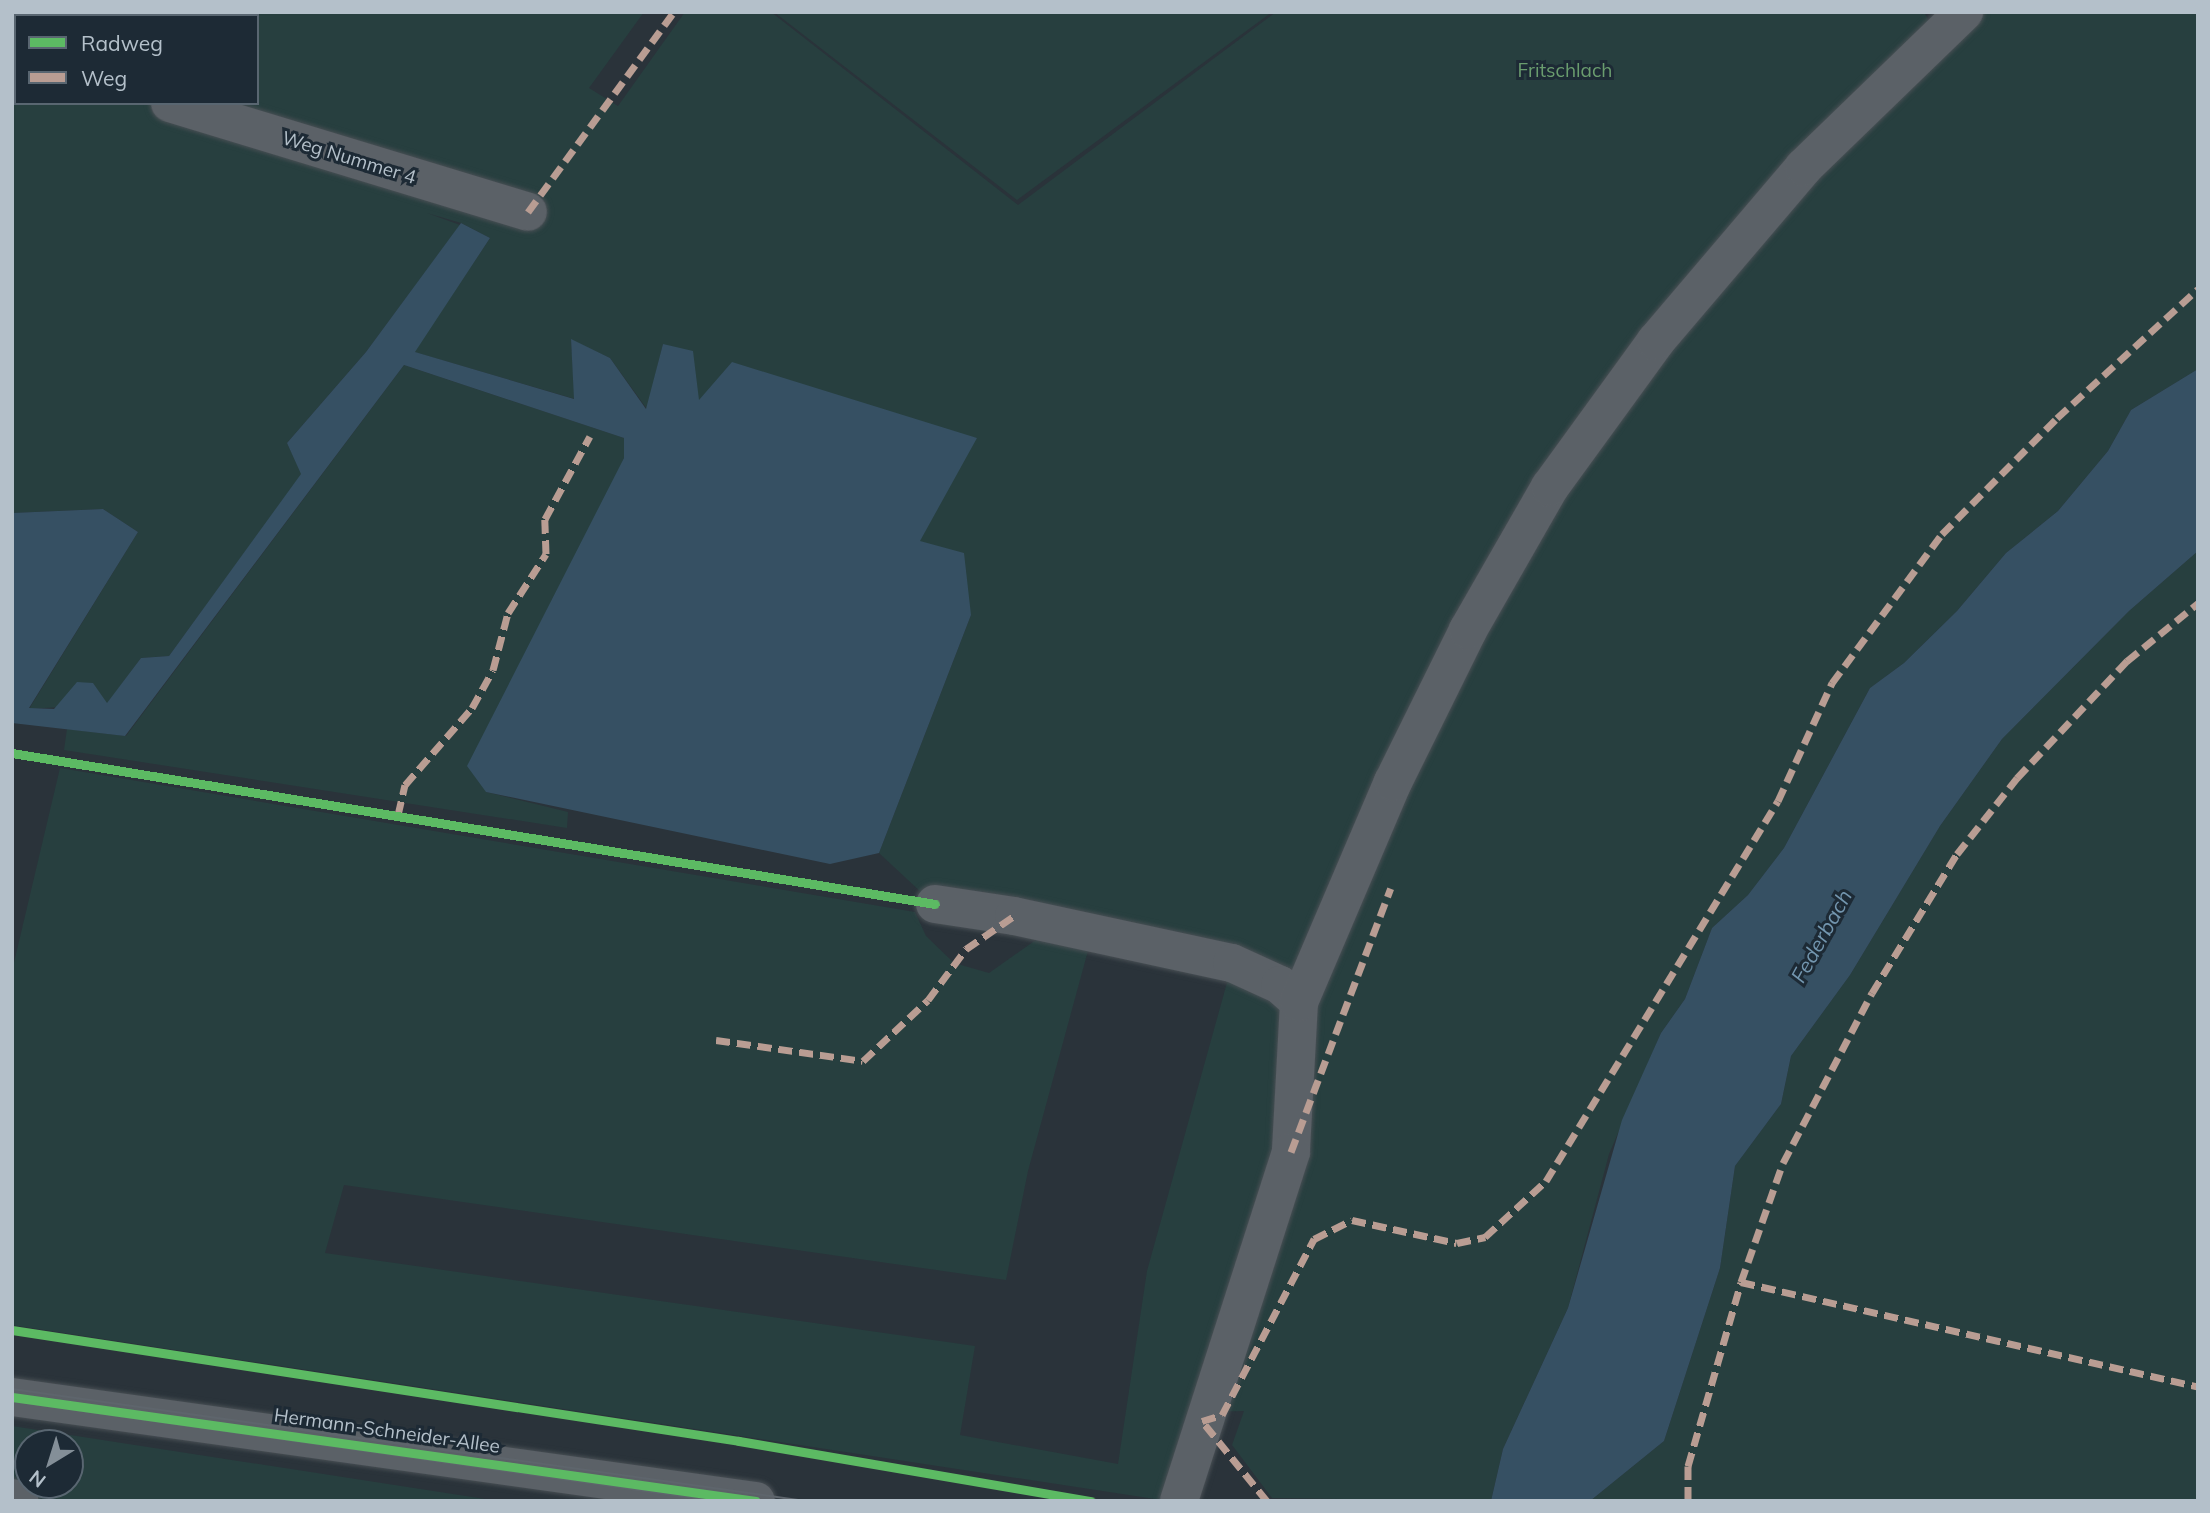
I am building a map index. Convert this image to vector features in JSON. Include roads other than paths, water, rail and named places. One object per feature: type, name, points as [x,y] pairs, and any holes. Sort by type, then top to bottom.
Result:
[{"type":"street","points":[[1179,1501],[1290,1152],[1299,1002],[1393,782],[1468,630],[1550,487],[1656,341],[1804,167],[1959,13]]},
{"type":"street","name":"Weg Nummer 4","points":[[177,105],[528,212]]},
{"type":"street","points":[[935,904],[1028,919],[1232,963],[1280,985],[1299,1002]]},
{"type":"street","name":"Hermann-Schneider-Allee","points":[[12,1397],[756,1501]]},
{"type":"street","points":[[12,1498],[19,1501]]},
{"type":"water","points":[[461,223],[490,238],[415,352],[574,399],[571,339],[610,358],[646,409],[663,344],[693,351],[699,400],[732,362],[977,438],[920,541],[964,553],[971,615],[879,853],[830,864],[486,792],[467,766],[624,458],[624,438],[404,365],[125,736],[12,723],[12,513],[103,509],[138,532],[29,708],[54,709],[77,682],[93,683],[107,703],[141,658],[169,656],[301,474],[287,443],[366,352]]},
{"type":"water","name":"Federbach","points":[[2198,369],[2198,551],[2129,611],[2002,739],[1940,826],[1850,975],[1791,1056],[1781,1104],[1735,1166],[1720,1268],[1664,1441],[1590,1501],[1491,1501],[1503,1449],[1568,1308],[1622,1120],[1661,1033],[1685,999],[1712,928],[1748,895],[1784,848],[1870,688],[1904,663],[1957,611],[2006,553],[2058,511],[2108,451],[2131,410]]},
{"type":"tram line","points":[[12,1389],[805,1501]]},
{"type":"tram line","points":[[12,1401],[716,1501]]},
{"type":"park label","name":"Fritschlach","points":[[1565,71]]}]
